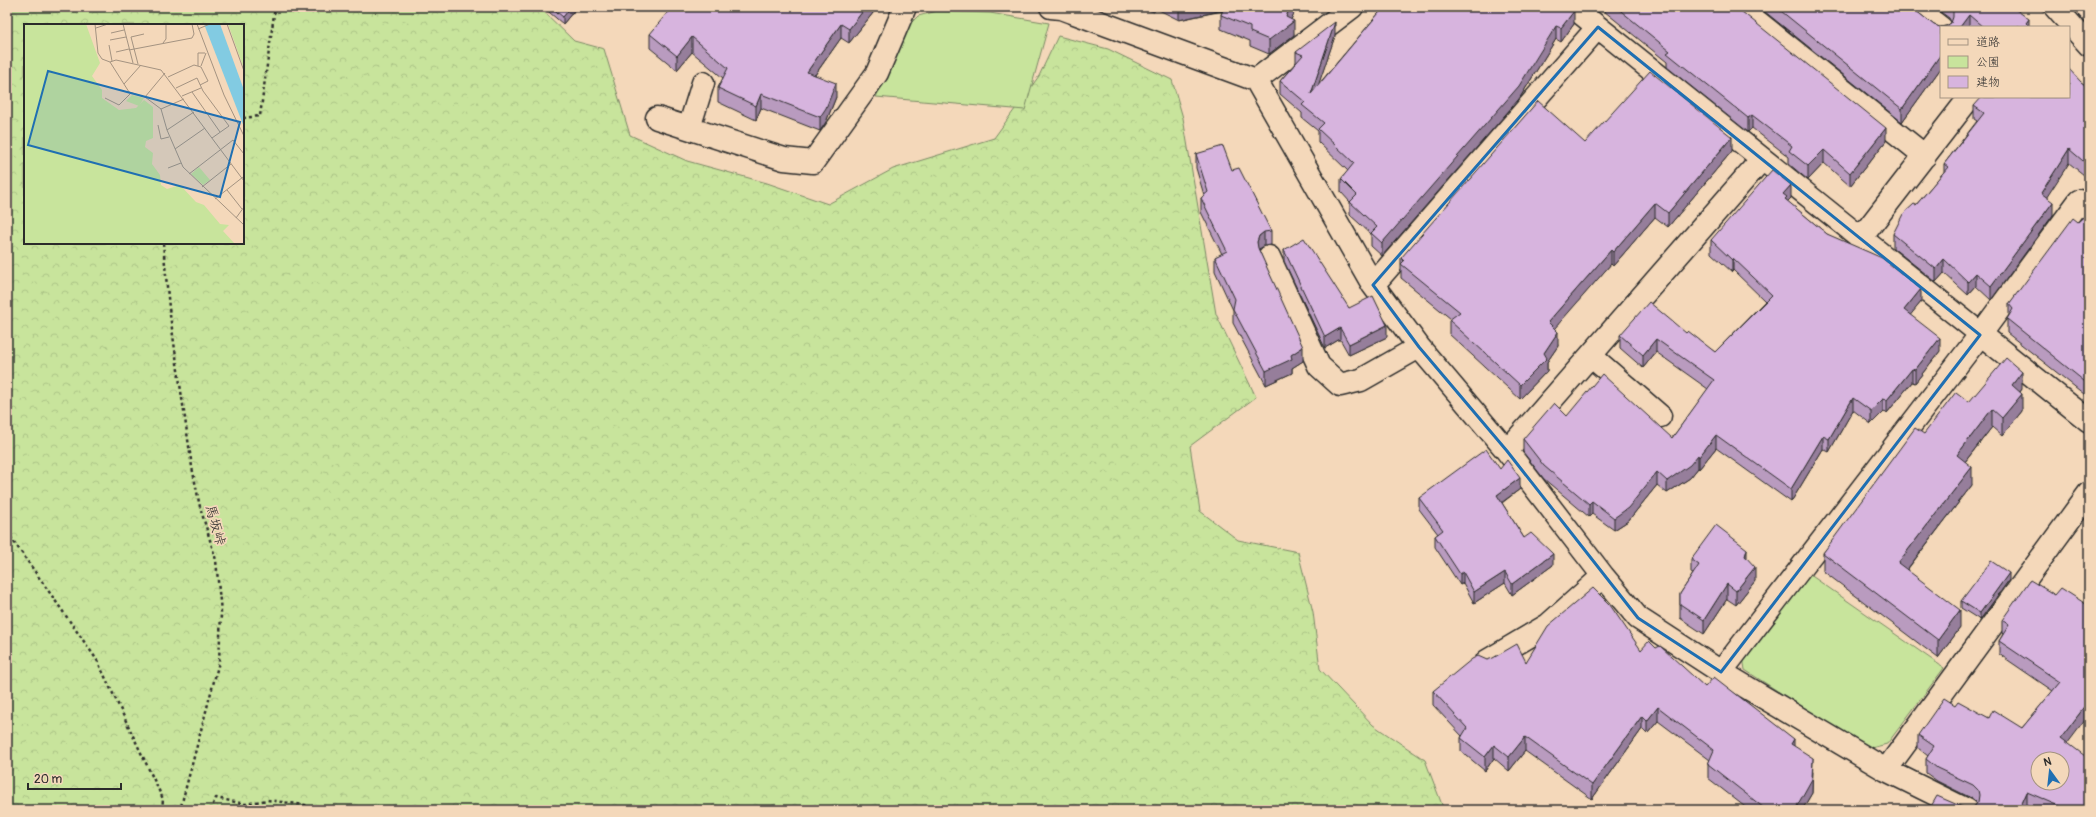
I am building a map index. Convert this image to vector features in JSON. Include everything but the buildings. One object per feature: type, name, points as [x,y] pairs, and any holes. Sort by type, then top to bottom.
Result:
[{"type":"street","points":[[657,118],[784,159],[813,162],[877,73],[905,7]]},
{"type":"street","points":[[1058,7],[1256,80],[1373,285],[1419,347],[1507,451],[1603,576],[1638,618],[1721,672],[1886,770],[1967,810]]},
{"type":"street","points":[[1256,80],[1352,7]]},
{"type":"street","points":[[1573,7],[1980,336],[2089,421]]},
{"type":"street","points":[[1739,7],[1925,156]]},
{"type":"street","points":[[1914,7],[1940,27]]},
{"type":"street","points":[[2055,7],[2089,45]]},
{"type":"street","points":[[1373,285],[1598,27]]},
{"type":"street","points":[[689,128],[703,83]]},
{"type":"street","points":[[1860,239],[1969,98]]},
{"type":"street","points":[[1507,451],[1762,160]]},
{"type":"street","points":[[1721,672],[2086,199]]},
{"type":"street","points":[[1269,257],[1319,366],[1340,385],[1361,380],[1419,347]]},
{"type":"street","points":[[1591,356],[1660,416]]},
{"type":"street","points":[[1886,770],[2089,493]]},
{"type":"street","points":[[1487,661],[1548,625],[1603,576]]},
{"type":"path","points":[[244,118],[260,116],[275,7]]},
{"type":"path","name":"馬坂峠","points":[[163,244],[169,308],[192,467],[200,506],[216,560],[220,612],[219,662],[180,810]]},
{"type":"path","points":[[7,532],[97,660],[164,799],[162,810]]},
{"type":"path","points":[[210,810],[216,798],[245,804],[266,800],[305,805],[312,810]]},
{"type":"highlighted area","points":[[1598,27],[1980,335],[1721,672],[1638,618],[1507,451],[1419,347],[1373,285]]},
{"type":"green space","points":[[7,7],[539,7],[574,41],[604,49],[630,135],[687,161],[767,183],[828,204],[893,169],[994,138],[1039,76],[1058,36],[1108,49],[1172,80],[1183,118],[1216,314],[1256,397],[1190,446],[1200,511],[1238,540],[1298,552],[1313,612],[1320,669],[1373,725],[1425,760],[1444,810],[7,810]]},
{"type":"green space","points":[[937,11],[990,13],[1049,23],[1025,110],[876,97],[895,53],[896,38],[918,16]]},
{"type":"green space","points":[[1806,572],[1944,668],[1887,744],[1867,749],[1745,670],[1743,657]]}]
